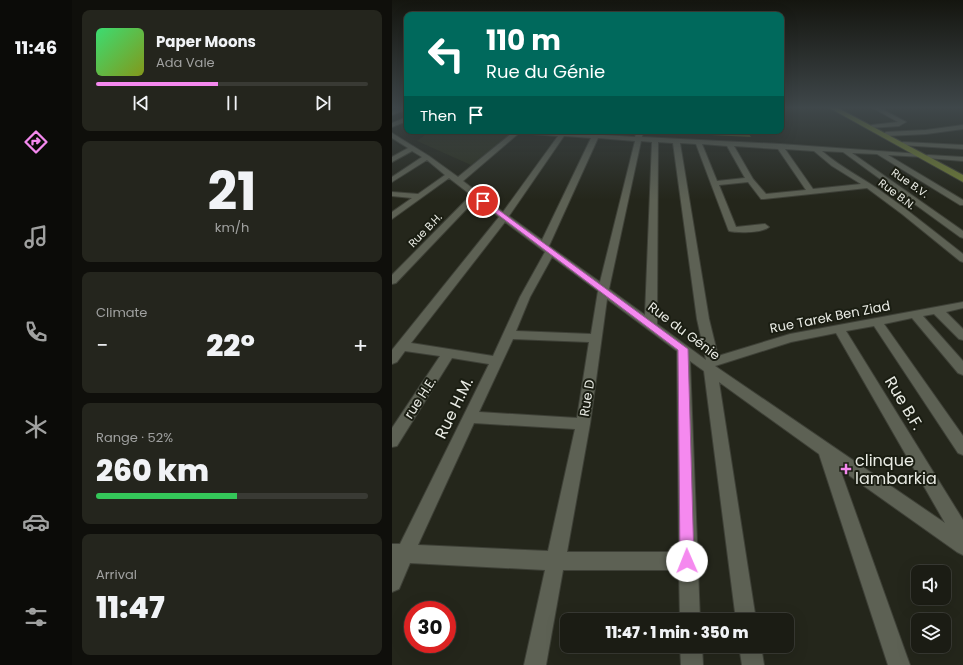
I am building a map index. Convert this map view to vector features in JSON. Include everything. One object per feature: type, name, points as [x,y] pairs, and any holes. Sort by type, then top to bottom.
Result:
[{"type":"main road","points":[[890,138],[907,147]]},
{"type":"main road","points":[[893,138],[963,179]]},
{"type":"main road","points":[[924,157],[963,175]]},
{"type":"street","name":"Rue du Génie","points":[[397,138],[427,157],[504,217],[683,349],[709,365],[963,546]]},
{"type":"street","points":[[392,216],[418,196],[454,178],[506,138]]},
{"type":"street","points":[[392,359],[504,217],[560,138]]},
{"type":"street","name":"Rue H.M.","points":[[392,582],[398,554],[497,361],[596,138]]},
{"type":"street","name":"Rue D","points":[[534,665],[556,561],[582,424],[604,291],[638,138]]},
{"type":"street","points":[[649,138],[655,140],[780,146],[963,159]]},
{"type":"street","points":[[651,325],[655,140]]},
{"type":"street","points":[[676,141],[745,613]]},
{"type":"street","points":[[698,142],[732,229],[765,228]]},
{"type":"street","points":[[729,144],[750,180],[765,198],[868,186]]},
{"type":"street","points":[[780,146],[812,192]]},
{"type":"street","points":[[792,147],[963,147]]},
{"type":"street","points":[[907,147],[963,150]]},
{"type":"street","points":[[392,160],[412,148]]},
{"type":"street","name":"Rue B.N.","points":[[816,149],[834,166],[868,186],[963,259]]},
{"type":"street","name":"Rue B.V.","points":[[844,150],[963,235]]},
{"type":"street","points":[[877,152],[963,203]]},
{"type":"street","points":[[392,180],[427,157]]},
{"type":"street","points":[[715,183],[750,180]]},
{"type":"street","points":[[392,194],[418,196]]},
{"type":"street","name":"Rue B.H.","points":[[392,281],[476,195]]},
{"type":"street","name":"Rue Tarek Ben Ziad","points":[[709,365],[790,338],[963,305]]},
{"type":"street","points":[[937,310],[963,336]]},
{"type":"street","points":[[915,315],[963,370]]},
{"type":"street","points":[[877,322],[963,448]]},
{"type":"street","name":"Rue B.F.","points":[[839,329],[963,537]]},
{"type":"street","points":[[508,335],[596,338]]},
{"type":"street","points":[[403,346],[497,361]]},
{"type":"street","points":[[683,349],[687,561],[690,613]]},
{"type":"street","name":"rue H.E.","points":[[392,441],[448,354]]},
{"type":"street","points":[[469,417],[582,424]]},
{"type":"street","points":[[825,449],[899,665]]},
{"type":"street","points":[[398,554],[556,561],[687,561]]},
{"type":"street","points":[[691,653],[692,665]]},
{"type":"street","points":[[751,653],[753,665]]},
{"type":"shaded area","points":[[421,138],[505,138],[471,165],[417,141]]},
{"type":"place","name":"clinque lambarkia","points":[[846,469]]},
{"type":"route","points":[[483,201],[683,349],[687,561]]}]
